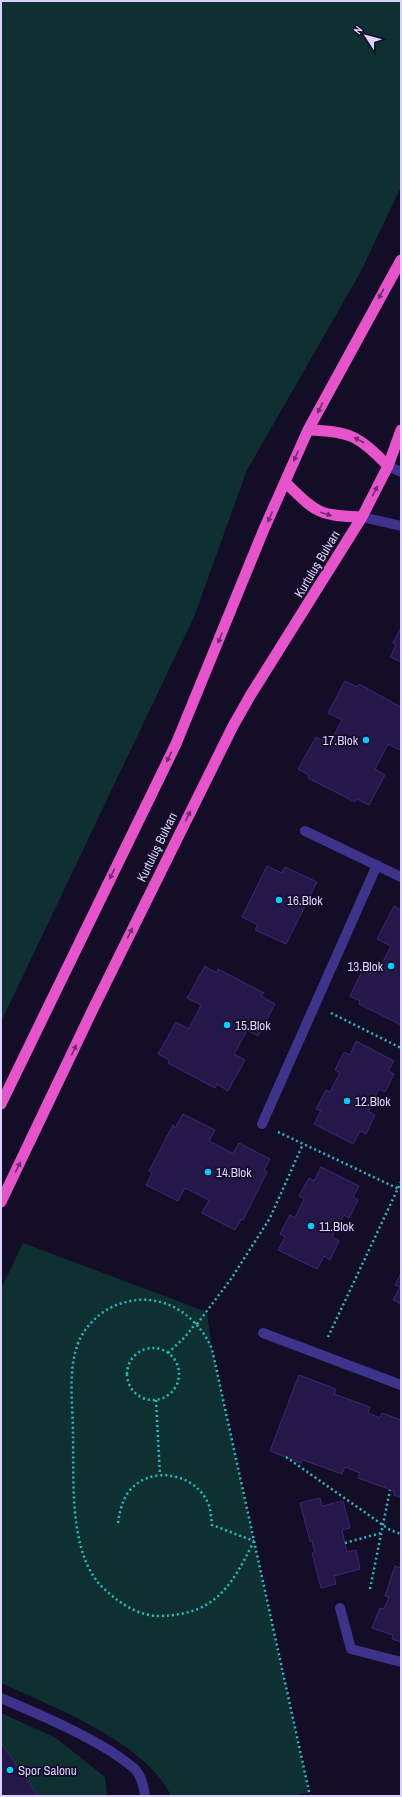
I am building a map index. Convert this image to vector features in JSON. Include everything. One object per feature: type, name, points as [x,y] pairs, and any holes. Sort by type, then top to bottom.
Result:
[{"type":"highway","points":[[1,1104],[176,744],[308,430],[401,260]]},
{"type":"highway","points":[[308,430],[333,430],[361,440],[388,466]]},
{"type":"highway","points":[[285,482],[313,509],[326,515],[362,517],[388,466],[401,430]]},
{"type":"highway","name":"Kurtuluş Bulvarı","points":[[1,1202],[93,1009],[233,726],[250,696],[362,517]]},
{"type":"street","points":[[388,466],[401,472]]},
{"type":"street","points":[[362,517],[401,526]]},
{"type":"street","points":[[305,830],[401,876]]},
{"type":"street","points":[[262,1124],[377,865]]},
{"type":"street","points":[[262,1333],[401,1385]]},
{"type":"street","points":[[340,1608],[351,1649],[401,1662]]},
{"type":"street","points":[[1,1698],[60,1724],[102,1746],[127,1762],[137,1771],[143,1782],[146,1796]]},
{"type":"path","points":[[315,1004],[401,1048]]},
{"type":"path","points":[[262,1124],[400,1189]]},
{"type":"path","points":[[168,1353],[185,1337],[231,1279],[270,1218],[303,1144]]},
{"type":"path","points":[[320,1355],[400,1189],[401,1182]]},
{"type":"path","points":[[254,1541],[242,1567],[228,1587],[217,1599],[203,1608],[192,1611],[172,1616],[142,1614],[108,1593],[96,1581],[80,1545],[74,1489],[73,1384],[75,1350],[80,1339],[93,1321],[104,1311],[116,1305],[141,1299],[166,1303],[196,1324],[208,1340],[212,1349],[310,1796]]},
{"type":"path","points":[[147,1348],[156,1348],[168,1353],[175,1362],[179,1378],[171,1392],[156,1400],[139,1396],[128,1383],[128,1365],[133,1358],[147,1348]]},
{"type":"path","points":[[156,1400],[160,1475]]},
{"type":"path","points":[[286,1457],[390,1530],[401,1534]]},
{"type":"path","points":[[118,1523],[123,1503],[131,1489],[145,1479],[160,1475],[171,1475],[187,1480],[207,1500],[212,1525],[254,1541]]},
{"type":"path","points":[[370,1589],[390,1490]]},
{"type":"path","points":[[345,1542],[381,1533]]},
{"type":"green space","points":[[1,1],[401,1],[401,187],[360,273],[247,470],[194,617],[1,1022]]},
{"type":"green space","points":[[23,1243],[207,1312],[212,1349],[309,1793],[289,1796],[171,1796],[159,1777],[141,1759],[120,1743],[71,1715],[1,1683],[1,1289]]},
{"type":"green space","points":[[1,1713],[56,1738],[105,1777],[107,1796],[38,1796],[1,1743]]},
{"type":"building","points":[[401,627],[401,662],[390,657],[396,645],[393,643]]},
{"type":"building","name":"17.Blok","points":[[345,681],[357,687],[359,684],[401,707],[401,746],[399,750],[388,744],[375,769],[385,775],[369,805],[357,799],[355,802],[308,778],[309,775],[298,769],[316,737],[329,744],[342,720],[328,713]]},
{"type":"building","name":"16.Blok","points":[[267,866],[282,873],[285,867],[317,882],[286,944],[255,930],[258,925],[242,917]]},
{"type":"building","name":"13.Blok","points":[[394,906],[401,910],[401,1025],[359,1004],[360,1001],[350,996],[366,963],[379,969],[391,946],[377,939]]},
{"type":"building","name":"15.Blok","points":[[205,966],[217,973],[218,969],[264,993],[261,996],[275,1004],[258,1036],[247,1030],[234,1054],[245,1060],[228,1091],[217,1084],[215,1088],[168,1063],[169,1060],[158,1054],[176,1022],[189,1029],[201,1005],[187,998]]},
{"type":"building","name":"12.Blok","points":[[356,1041],[394,1061],[388,1071],[394,1074],[385,1092],[379,1089],[368,1111],[375,1115],[366,1134],[360,1131],[353,1144],[314,1124],[321,1111],[316,1109],[326,1090],[330,1092],[340,1073],[335,1070],[344,1052],[350,1055]]},
{"type":"building","name":"14.Blok","points":[[183,1114],[215,1130],[209,1141],[233,1154],[239,1143],[270,1159],[264,1170],[267,1172],[243,1220],[241,1219],[235,1230],[202,1213],[209,1200],[185,1188],[178,1201],[146,1185],[152,1173],[149,1171],[173,1125],[175,1128]]},
{"type":"building","name":"11.Blok","points":[[321,1167],[359,1186],[353,1197],[358,1200],[349,1218],[344,1215],[332,1237],[339,1241],[330,1260],[324,1256],[317,1269],[278,1250],[285,1237],[280,1234],[290,1215],[295,1218],[304,1199],[299,1196],[309,1178],[314,1181]]},
{"type":"building","points":[[401,1273],[401,1304],[393,1300],[400,1287],[395,1285]]},
{"type":"building","points":[[299,1375],[336,1389],[334,1394],[370,1407],[368,1413],[380,1418],[382,1413],[401,1420],[401,1498],[394,1495],[394,1491],[358,1478],[360,1473],[345,1467],[342,1474],[303,1460],[301,1463],[270,1451]]},
{"type":"building","points":[[320,1498],[322,1506],[343,1501],[350,1528],[342,1530],[347,1552],[356,1550],[360,1569],[334,1576],[336,1584],[321,1588],[312,1553],[315,1553],[312,1541],[310,1541],[300,1503]]},
{"type":"building","points":[[395,1566],[401,1568],[401,1642],[392,1639],[393,1635],[372,1628],[380,1608],[384,1609],[389,1597],[385,1596]]},
{"type":"building","name":"Spor Salonu","points":[[1,1743],[38,1796],[1,1796]]},
{"type":"place","name":"17.Blok","points":[[366,740]]},
{"type":"place","name":"16.Blok","points":[[279,900]]},
{"type":"place","name":"13.Blok","points":[[391,966]]},
{"type":"place","name":"15.Blok","points":[[227,1025]]},
{"type":"place","name":"12.Blok","points":[[347,1101]]},
{"type":"place","name":"14.Blok","points":[[208,1172]]},
{"type":"place","name":"11.Blok","points":[[311,1226]]},
{"type":"place","name":"Spor Salonu","points":[[10,1770]]}]
